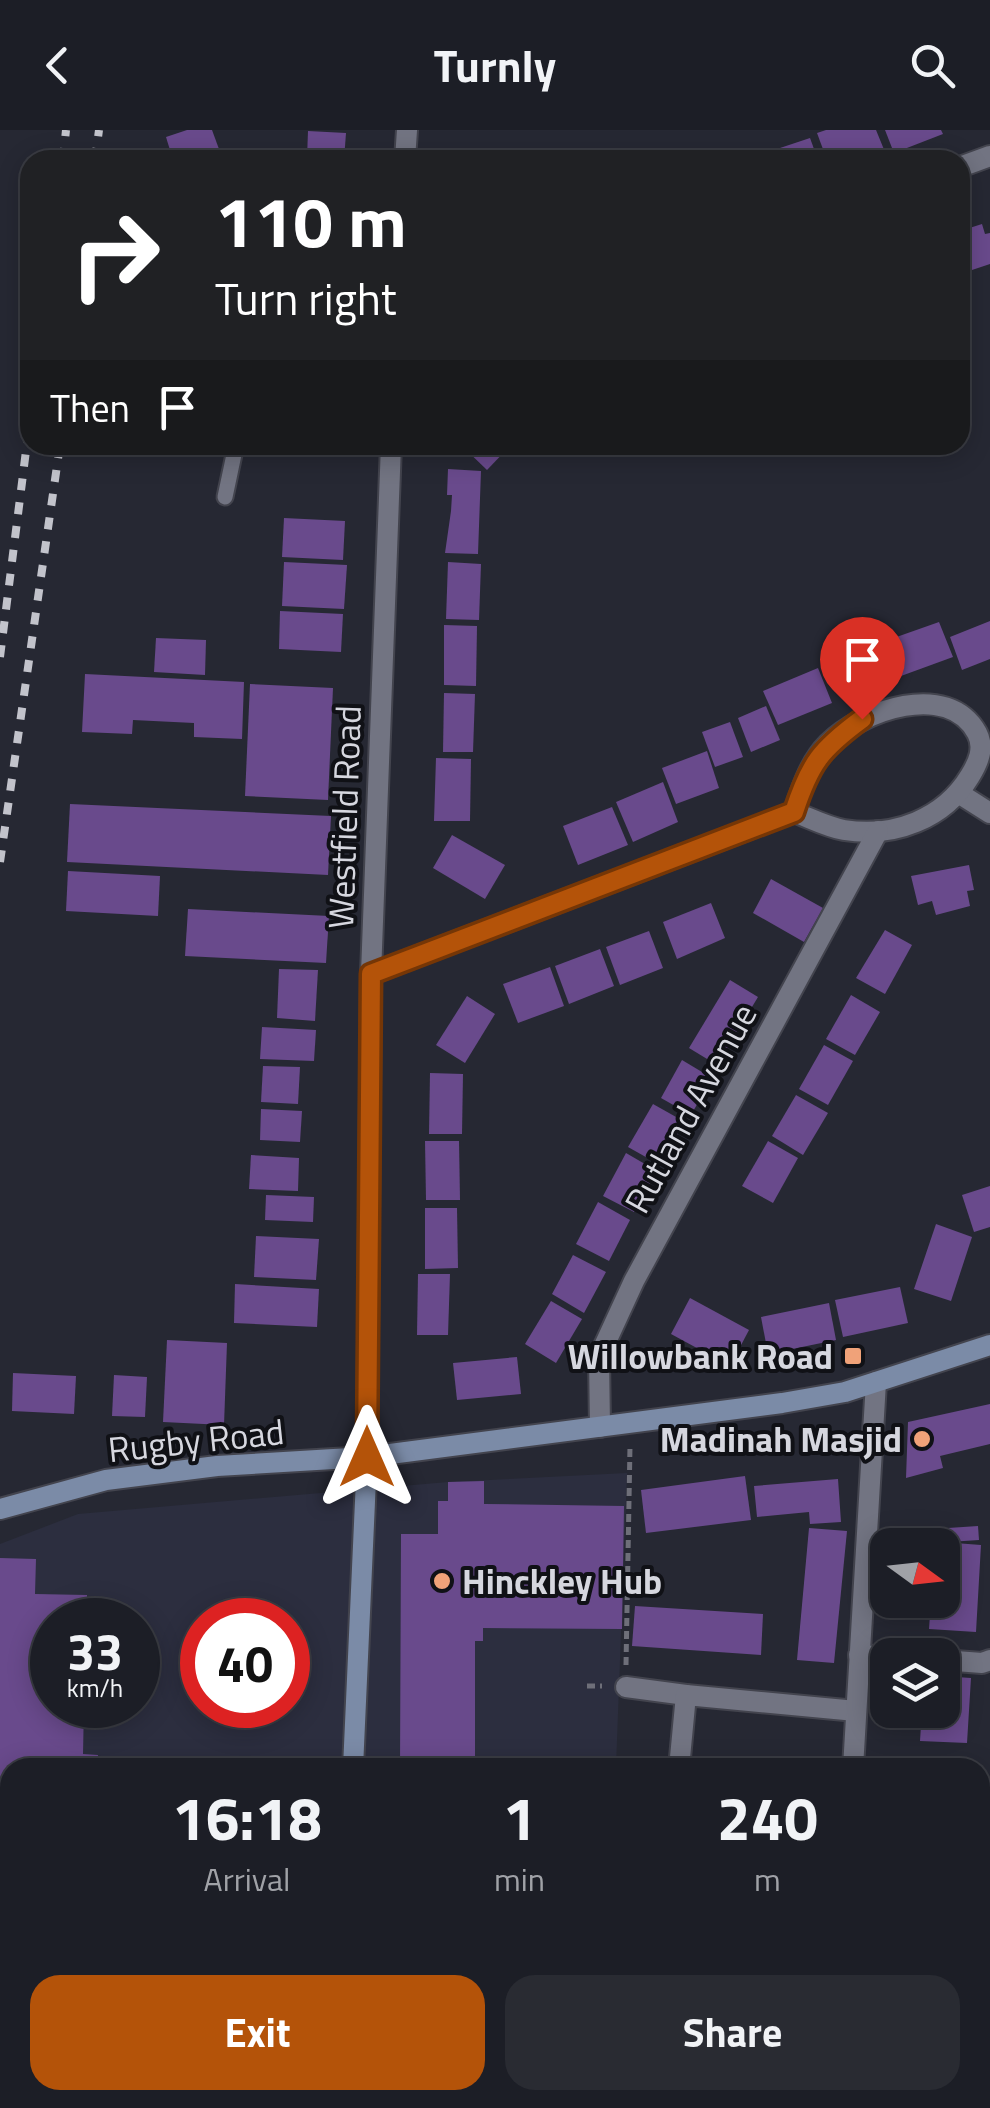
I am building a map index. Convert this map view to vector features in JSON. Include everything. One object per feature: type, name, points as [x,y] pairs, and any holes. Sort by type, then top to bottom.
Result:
[{"type":"main road","name":"Rugby Road","points":[[0,1509],[106,1480],[217,1466],[367,1457],[798,1400],[876,1382],[990,1345]]},
{"type":"main road","points":[[353,1758],[367,1457]]},
{"type":"street","name":"Westfield Road","points":[[367,1457],[371,974],[391,455]]},
{"type":"street","points":[[371,974],[794,812],[843,830],[878,831],[910,826],[938,812],[960,794],[980,759],[984,734],[961,714],[930,704],[895,708],[862,719],[827,744],[806,776],[794,812]]},
{"type":"street","points":[[960,794],[990,813]]},
{"type":"street","name":"Rutland Avenue","points":[[600,1427],[598,1357],[634,1280],[878,831]]},
{"type":"street","points":[[854,1758],[876,1382]]},
{"type":"street","points":[[860,1655],[870,1655]]},
{"type":"street","points":[[960,1661],[990,1660]]},
{"type":"street","points":[[626,1686],[856,1711]]},
{"type":"street","points":[[680,1758],[686,1694]]},
{"type":"lane","points":[[225,497],[234,455]]},
{"type":"path","points":[[626,1686],[630,1423]]},
{"type":"shaded area","points":[[627,1473],[616,1758],[0,1758],[0,1544],[78,1514],[448,1482]]},
{"type":"building","points":[[187,130],[212,130],[219,150],[170,150],[166,137]]},
{"type":"building","points":[[876,130],[884,150],[823,150],[817,133]]},
{"type":"building","points":[[885,130],[941,130],[943,134],[902,150],[893,150]]},
{"type":"building","points":[[308,131],[346,133],[345,150],[307,150]]},
{"type":"building","points":[[810,138],[814,150],[781,150]]},
{"type":"building","points":[[982,224],[985,234],[990,233],[990,264],[970,271],[970,228]]},
{"type":"building","points":[[471,455],[501,455],[487,470]]},
{"type":"building","points":[[448,469],[481,471],[478,554],[445,553],[452,495],[447,495]]},
{"type":"building","points":[[284,518],[345,521],[343,560],[282,557]]},
{"type":"building","points":[[284,562],[347,565],[344,609],[282,606]]},
{"type":"building","points":[[448,562],[481,564],[479,620],[446,619]]},
{"type":"building","points":[[280,611],[343,614],[341,652],[279,649]]},
{"type":"building","points":[[990,621],[990,659],[962,670],[950,637]]},
{"type":"building","points":[[939,622],[953,657],[901,676],[888,640]]},
{"type":"building","points":[[444,625],[477,626],[476,686],[444,685]]},
{"type":"building","points":[[156,638],[206,640],[205,675],[154,672]]},
{"type":"building","points":[[878,642],[889,669],[880,672],[883,681],[851,693],[848,687],[835,692],[824,663]]},
{"type":"building","points":[[818,668],[832,703],[778,725],[763,691]]},
{"type":"building","points":[[85,674],[244,682],[242,739],[194,737],[194,723],[133,720],[132,734],[82,732]]},
{"type":"building","points":[[250,684],[333,688],[328,800],[245,796]]},
{"type":"building","points":[[444,693],[475,694],[473,752],[443,752]]},
{"type":"building","points":[[766,706],[780,740],[751,752],[738,718]]},
{"type":"building","points":[[730,722],[743,757],[715,767],[702,732]]},
{"type":"building","points":[[707,751],[719,788],[676,804],[662,768]]},
{"type":"building","points":[[436,758],[471,759],[470,821],[434,821]]},
{"type":"building","points":[[663,782],[678,822],[633,842],[616,802]]},
{"type":"building","points":[[70,804],[331,816],[328,875],[67,862]]},
{"type":"building","points":[[612,807],[628,845],[578,865],[563,826]]},
{"type":"building","points":[[452,835],[505,865],[485,899],[433,868]]},
{"type":"building","points":[[969,865],[974,890],[967,891],[970,906],[936,915],[932,901],[918,905],[911,876]]},
{"type":"building","points":[[68,871],[160,876],[158,916],[66,911]]},
{"type":"building","points":[[771,879],[823,908],[804,942],[753,913]]},
{"type":"building","points":[[711,903],[725,938],[677,959],[663,922]]},
{"type":"building","points":[[188,909],[329,916],[326,963],[185,956]]},
{"type":"building","points":[[885,930],[912,945],[885,994],[856,978]]},
{"type":"building","points":[[649,931],[663,968],[620,985],[606,947]]},
{"type":"building","points":[[600,949],[614,986],[569,1004],[555,966]]},
{"type":"building","points":[[550,967],[564,1006],[518,1023],[503,984]]},
{"type":"building","points":[[279,969],[318,970],[315,1021],[277,1018]]},
{"type":"building","points":[[730,980],[758,997],[717,1065],[689,1048]]},
{"type":"building","points":[[851,995],[880,1012],[855,1055],[826,1039]]},
{"type":"building","points":[[467,996],[495,1014],[465,1063],[436,1045]]},
{"type":"building","points":[[262,1027],[316,1030],[314,1061],[260,1059]]},
{"type":"building","points":[[824,1045],[853,1061],[828,1105],[799,1089]]},
{"type":"building","points":[[682,1060],[712,1078],[691,1115],[661,1098]]},
{"type":"building","points":[[263,1066],[300,1067],[298,1104],[261,1102]]},
{"type":"building","points":[[430,1073],[463,1074],[462,1134],[429,1134]]},
{"type":"building","points":[[796,1095],[828,1113],[803,1155],[772,1136]]},
{"type":"building","points":[[653,1104],[685,1122],[660,1165],[628,1147]]},
{"type":"building","points":[[261,1109],[302,1111],[300,1142],[260,1140]]},
{"type":"building","points":[[425,1141],[459,1141],[460,1200],[426,1200]]},
{"type":"building","points":[[768,1141],[798,1158],[773,1203],[742,1186]]},
{"type":"building","points":[[626,1153],[657,1171],[634,1212],[603,1196]]},
{"type":"building","points":[[251,1155],[299,1158],[298,1191],[249,1189]]},
{"type":"building","points":[[990,1186],[990,1227],[974,1232],[962,1195]]},
{"type":"building","points":[[266,1195],[314,1197],[313,1222],[265,1220]]},
{"type":"building","points":[[598,1202],[630,1220],[609,1261],[576,1244]]},
{"type":"building","points":[[425,1208],[457,1208],[458,1268],[425,1269]]},
{"type":"building","points":[[936,1224],[972,1237],[951,1301],[914,1289]]},
{"type":"building","points":[[256,1236],[319,1239],[316,1280],[254,1277]]},
{"type":"building","points":[[573,1255],[606,1272],[584,1313],[552,1294]]},
{"type":"building","points":[[418,1274],[450,1274],[448,1335],[417,1335]]},
{"type":"building","points":[[235,1284],[319,1289],[317,1327],[234,1323]]},
{"type":"building","points":[[900,1287],[908,1323],[843,1337],[835,1300]]},
{"type":"building","points":[[690,1298],[749,1330],[730,1366],[671,1334]]},
{"type":"building","points":[[551,1301],[582,1319],[556,1363],[525,1344]]},
{"type":"building","points":[[829,1303],[836,1340],[768,1354],[761,1317]]},
{"type":"building","points":[[167,1340],[227,1343],[224,1425],[163,1422]]},
{"type":"building","points":[[517,1357],[521,1394],[457,1400],[453,1363]]},
{"type":"building","points":[[13,1373],[76,1376],[74,1414],[12,1411]]},
{"type":"building","points":[[114,1375],[147,1377],[145,1417],[112,1416]]},
{"type":"building","points":[[990,1404],[990,1444],[940,1456],[943,1468],[906,1478],[908,1422]]},
{"type":"building","points":[[745,1476],[751,1520],[646,1533],[641,1490]]},
{"type":"building","points":[[838,1479],[841,1522],[810,1524],[809,1512],[757,1517],[754,1486]]},
{"type":"building","points":[[484,1481],[484,1504],[624,1506],[622,1629],[483,1628],[483,1641],[475,1641],[475,1758],[400,1758],[401,1534],[438,1534],[438,1501],[448,1501],[448,1482]]},
{"type":"building","points":[[978,1526],[979,1540],[960,1541],[960,1528],[948,1528]]},
{"type":"building","points":[[809,1528],[847,1531],[834,1663],[797,1660]]},
{"type":"building","points":[[960,1543],[981,1545],[976,1632],[929,1629],[930,1618],[960,1618]]},
{"type":"building","points":[[0,1558],[36,1559],[35,1594],[87,1595],[30,1598],[30,1728],[84,1728],[83,1754],[98,1758],[0,1758]]},
{"type":"building","points":[[635,1606],[763,1614],[761,1655],[632,1646]]},
{"type":"building","points":[[960,1677],[971,1678],[967,1743],[920,1741],[921,1728],[960,1728]]},
{"type":"railway","points":[[64,150],[66,130]]},
{"type":"railway","points":[[96,150],[99,130]]},
{"type":"railway","points":[[0,657],[25,455]]},
{"type":"railway","points":[[0,862],[59,455]]},
{"type":"place","name":"Willowbank Road","points":[[853,1356]]},
{"type":"place","name":"Madinah Masjid","points":[[922,1439]]},
{"type":"place","name":"Hinckley Hub","points":[[442,1581]]},
{"type":"route","points":[[367,1457],[371,974],[794,812],[806,776],[827,744],[862,719]]}]
